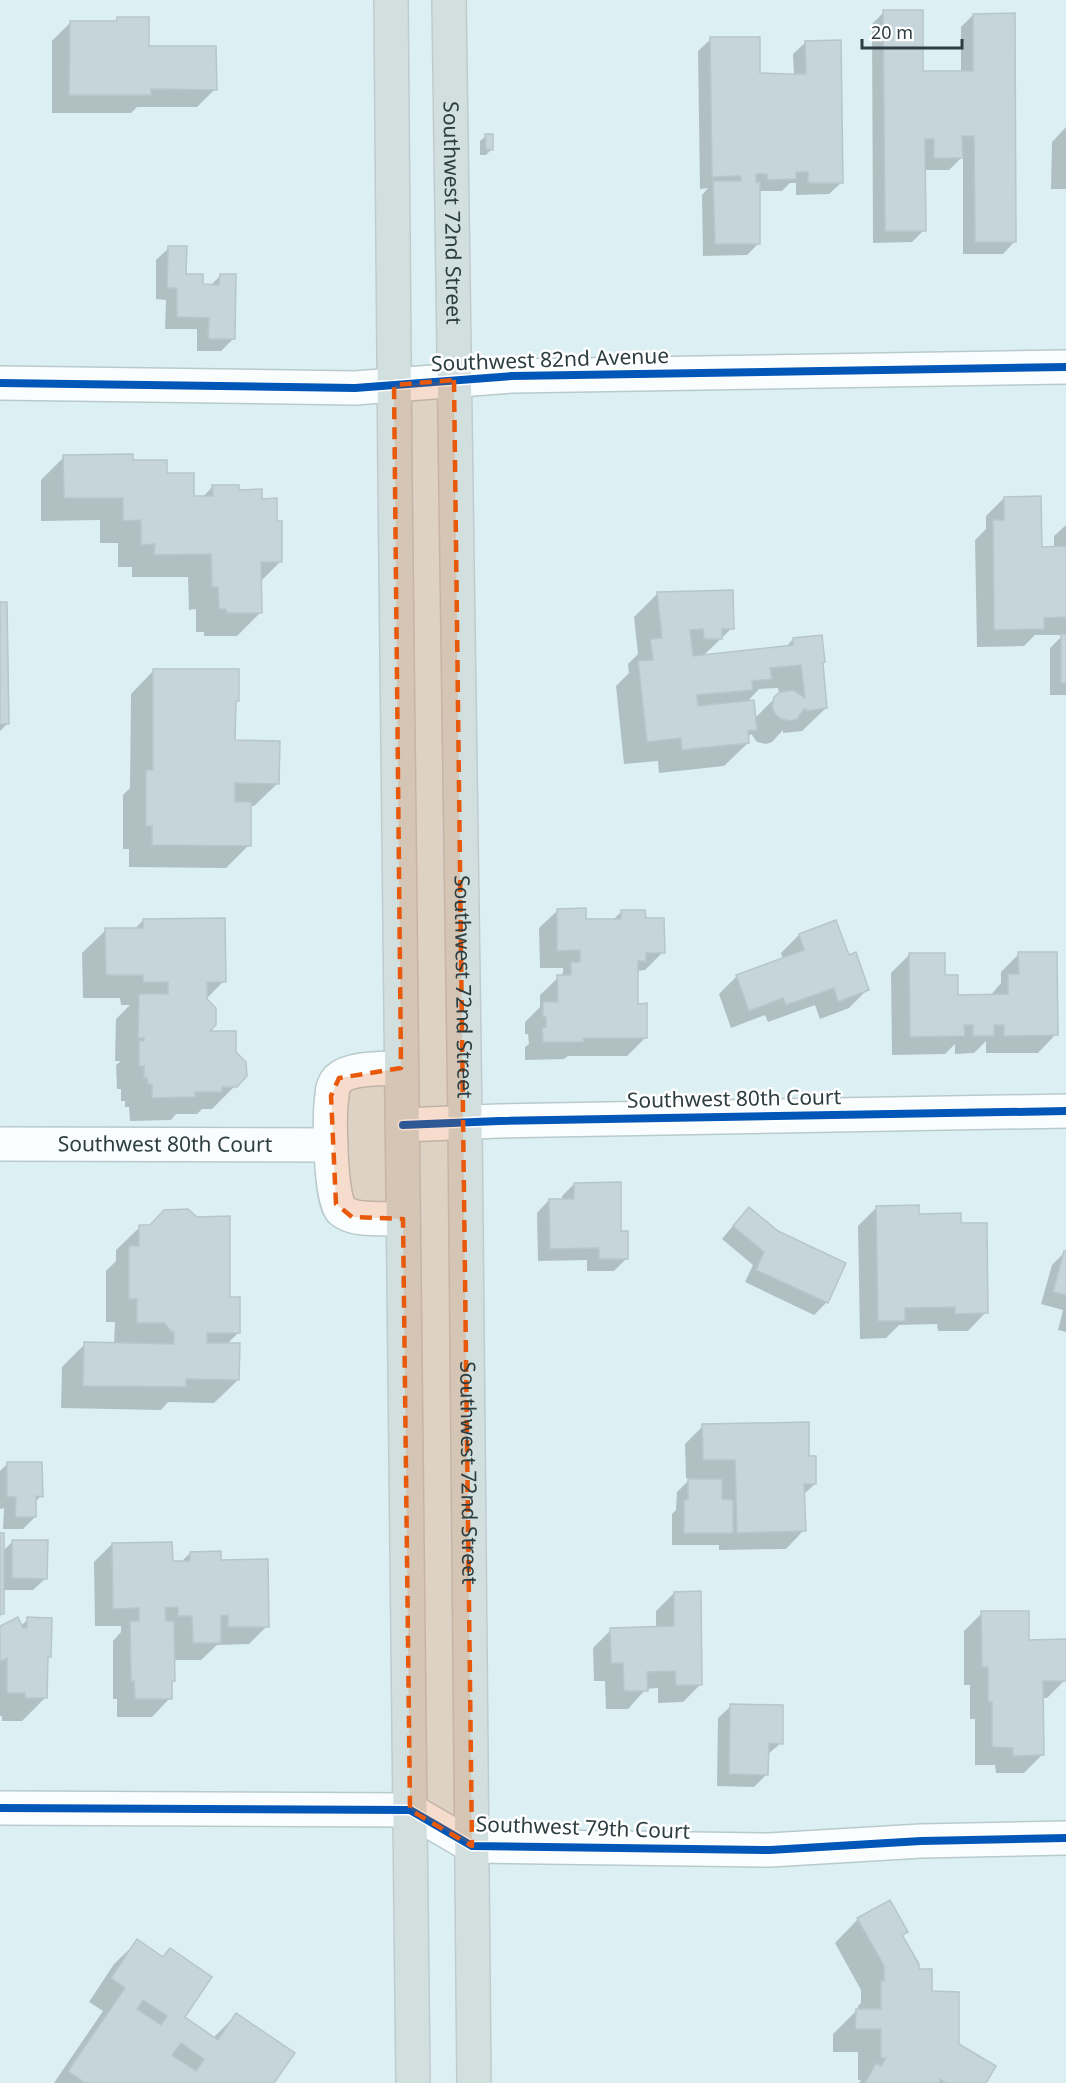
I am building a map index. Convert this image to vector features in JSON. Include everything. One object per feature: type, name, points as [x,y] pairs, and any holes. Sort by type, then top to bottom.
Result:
[{"type":"main road","points":[[391,0],[413,2083]]},
{"type":"main road","name":"Southwest 72nd Street","points":[[449,0],[465,1121],[474,2083]]},
{"type":"street","name":"Southwest 82nd Avenue","points":[[0,383],[340,388],[504,376],[1066,368]]},
{"type":"street","points":[[401,1068],[351,1072],[339,1078],[332,1096],[332,1145],[334,1193],[336,1204],[342,1211],[352,1217],[403,1219]]},
{"type":"street","name":"Southwest 80th Court","points":[[403,1125],[465,1121],[1066,1111]]},
{"type":"street","name":"Southwest 80th Court","points":[[0,1144],[332,1145]]},
{"type":"street","name":"Southwest 79th Court","points":[[0,1808],[410,1810],[472,1846],[770,1850],[921,1841],[1066,1838]]},
{"type":"highlighted area","points":[[454,380],[472,1846],[410,1810],[403,1219],[352,1217],[336,1204],[331,1096],[339,1078],[401,1068],[394,385]]},
{"type":"building","points":[[883,10],[923,10],[923,71],[973,71],[973,14],[1015,13],[1016,242],[975,242],[974,136],[962,136],[963,158],[934,158],[934,139],[925,139],[926,231],[885,231]]},
{"type":"building","points":[[117,17],[149,17],[149,46],[216,46],[217,90],[151,89],[151,95],[69,95],[70,21],[117,21]]},
{"type":"building","points":[[710,37],[760,37],[760,73],[788,74],[806,74],[805,41],[841,40],[843,183],[808,183],[808,172],[796,172],[796,179],[767,180],[767,174],[756,174],[756,182],[760,182],[760,244],[715,244],[713,181],[741,181],[740,176],[712,177]]},
{"type":"building","points":[[485,134],[493,134],[493,150],[486,149]]},
{"type":"building","points":[[168,246],[187,246],[186,274],[203,274],[203,284],[219,285],[220,274],[236,274],[235,339],[208,339],[209,318],[177,317],[177,288],[167,288]]},
{"type":"building","points":[[133,454],[133,460],[167,460],[167,473],[194,473],[194,496],[213,496],[212,485],[239,485],[239,490],[262,489],[262,499],[277,498],[277,521],[282,521],[282,562],[261,562],[262,613],[227,613],[226,609],[219,609],[218,587],[212,587],[211,554],[154,555],[155,544],[141,545],[141,520],[123,521],[123,498],[64,498],[63,455]]},
{"type":"building","points":[[1041,496],[1042,547],[1066,546],[1066,617],[1044,618],[1044,629],[994,630],[993,520],[1004,520],[1004,497]]},
{"type":"building","points":[[733,590],[734,629],[722,629],[722,639],[704,639],[703,629],[690,630],[693,656],[793,645],[793,638],[822,635],[827,708],[806,711],[804,709],[797,719],[790,721],[781,719],[775,714],[772,706],[774,697],[780,692],[793,690],[805,698],[801,665],[770,668],[772,679],[752,681],[753,690],[697,695],[698,706],[754,700],[757,730],[748,731],[749,743],[682,750],[681,738],[647,742],[638,661],[653,660],[650,639],[662,638],[657,592]]},
{"type":"building","points":[[0,602],[7,602],[9,724],[0,724]]},
{"type":"building","points":[[1061,634],[1066,634],[1066,683],[1061,683]]},
{"type":"building","points":[[153,669],[239,669],[235,740],[280,741],[279,784],[235,783],[235,802],[251,802],[251,846],[152,845],[152,826],[146,826],[146,770],[153,770]]},
{"type":"building","points":[[586,908],[586,919],[621,919],[621,910],[645,910],[646,918],[664,918],[665,953],[646,953],[646,961],[638,961],[638,1004],[647,1003],[647,1038],[583,1038],[584,1042],[543,1042],[542,1028],[546,1027],[546,1017],[543,1017],[543,1002],[558,1002],[557,975],[571,975],[571,962],[580,962],[580,950],[557,951],[557,909]]},
{"type":"building","points":[[225,918],[226,982],[207,982],[207,999],[216,1008],[216,1025],[210,1031],[236,1031],[236,1052],[246,1062],[247,1076],[237,1087],[222,1087],[222,1092],[195,1092],[195,1097],[152,1098],[152,1084],[148,1084],[147,1078],[144,1078],[144,1066],[139,1066],[139,1041],[144,1041],[144,1038],[138,1038],[139,994],[168,994],[168,982],[143,982],[143,975],[106,975],[105,928],[143,928],[143,919]]},
{"type":"building","points":[[836,920],[849,955],[856,952],[869,990],[838,1002],[834,988],[786,1005],[783,998],[749,1011],[736,975],[804,950],[799,934]]},
{"type":"building","points":[[1018,952],[1057,952],[1058,1035],[1004,1036],[1004,1025],[994,1025],[994,1036],[973,1036],[973,1025],[964,1025],[965,1036],[910,1037],[909,953],[945,953],[945,975],[958,975],[958,995],[1008,994],[1008,974],[1019,974]]},
{"type":"building","points":[[621,1182],[621,1231],[628,1231],[628,1259],[599,1259],[599,1248],[550,1249],[549,1199],[574,1199],[574,1183]]},
{"type":"building","points":[[919,1205],[919,1214],[961,1213],[961,1223],[987,1223],[988,1313],[955,1314],[955,1307],[905,1308],[905,1321],[878,1321],[876,1206]]},
{"type":"building","points":[[749,1207],[778,1231],[846,1263],[828,1303],[756,1270],[764,1252],[733,1226]]},
{"type":"building","points":[[188,1209],[197,1217],[230,1216],[230,1297],[240,1297],[240,1333],[207,1333],[207,1343],[240,1343],[239,1380],[186,1379],[186,1387],[83,1386],[84,1342],[174,1344],[174,1332],[164,1323],[137,1323],[137,1299],[129,1299],[129,1246],[139,1246],[139,1225],[150,1225],[164,1210]]},
{"type":"building","points":[[1064,1251],[1066,1251],[1066,1295],[1053,1292]]},
{"type":"building","points":[[809,1422],[809,1456],[816,1456],[816,1484],[804,1484],[806,1531],[737,1533],[735,1460],[703,1460],[702,1424]]},
{"type":"building","points":[[7,1462],[42,1462],[43,1497],[36,1496],[36,1517],[15,1517],[16,1497],[7,1497]]},
{"type":"building","points":[[688,1479],[722,1479],[722,1499],[733,1500],[733,1533],[684,1533],[684,1500],[688,1500]]},
{"type":"building","points":[[0,1533],[4,1533],[4,1614],[0,1614]]},
{"type":"building","points":[[12,1540],[48,1540],[47,1579],[12,1578]]},
{"type":"building","points":[[172,1542],[173,1561],[190,1561],[190,1552],[221,1551],[221,1560],[268,1559],[269,1627],[228,1627],[228,1615],[221,1616],[221,1643],[193,1643],[192,1616],[178,1616],[178,1607],[165,1608],[166,1621],[174,1621],[175,1681],[172,1681],[172,1699],[135,1699],[134,1681],[131,1681],[130,1621],[139,1621],[139,1608],[113,1609],[112,1543]]},
{"type":"building","points":[[701,1591],[702,1685],[676,1685],[675,1671],[647,1672],[648,1691],[624,1691],[623,1663],[611,1663],[610,1628],[674,1626],[674,1592]]},
{"type":"building","points":[[981,1611],[1029,1611],[1029,1640],[1066,1639],[1066,1681],[1043,1681],[1044,1755],[1013,1756],[1013,1748],[992,1747],[992,1702],[988,1702],[988,1667],[982,1667]]},
{"type":"building","points":[[18,1617],[23,1628],[27,1628],[27,1617],[52,1618],[47,1698],[25,1698],[25,1693],[7,1693],[7,1658],[0,1662],[0,1626]]},
{"type":"building","points":[[730,1704],[783,1705],[783,1744],[769,1743],[768,1775],[729,1774]]},
{"type":"building","points":[[890,1900],[908,1932],[902,1935],[919,1964],[919,1969],[932,1969],[932,1991],[959,1992],[959,2044],[996,2066],[986,2083],[946,2083],[940,2079],[940,2083],[865,2083],[876,2063],[881,2066],[886,2058],[881,2058],[881,2029],[855,2029],[856,2009],[881,2009],[881,1981],[884,1981],[884,1966],[857,1918]]},
{"type":"building","points":[[137,1939],[163,1957],[170,1948],[212,1977],[185,2017],[218,2040],[236,2013],[295,2053],[274,2083],[85,2083],[68,2071],[125,1988],[111,1978]],"holes":[[[143,2000],[167,2016],[161,2025],[137,2009]],[[181,2043],[204,2059],[196,2071],[172,2055]]]},
{"type":"cycle path","points":[[0,383],[355,388],[512,376],[1066,367]]},
{"type":"cycle path","points":[[403,1125],[499,1121],[1066,1111]]},
{"type":"cycle path","points":[[0,1808],[410,1810],[472,1846],[770,1850],[921,1841],[1066,1838]]}]
